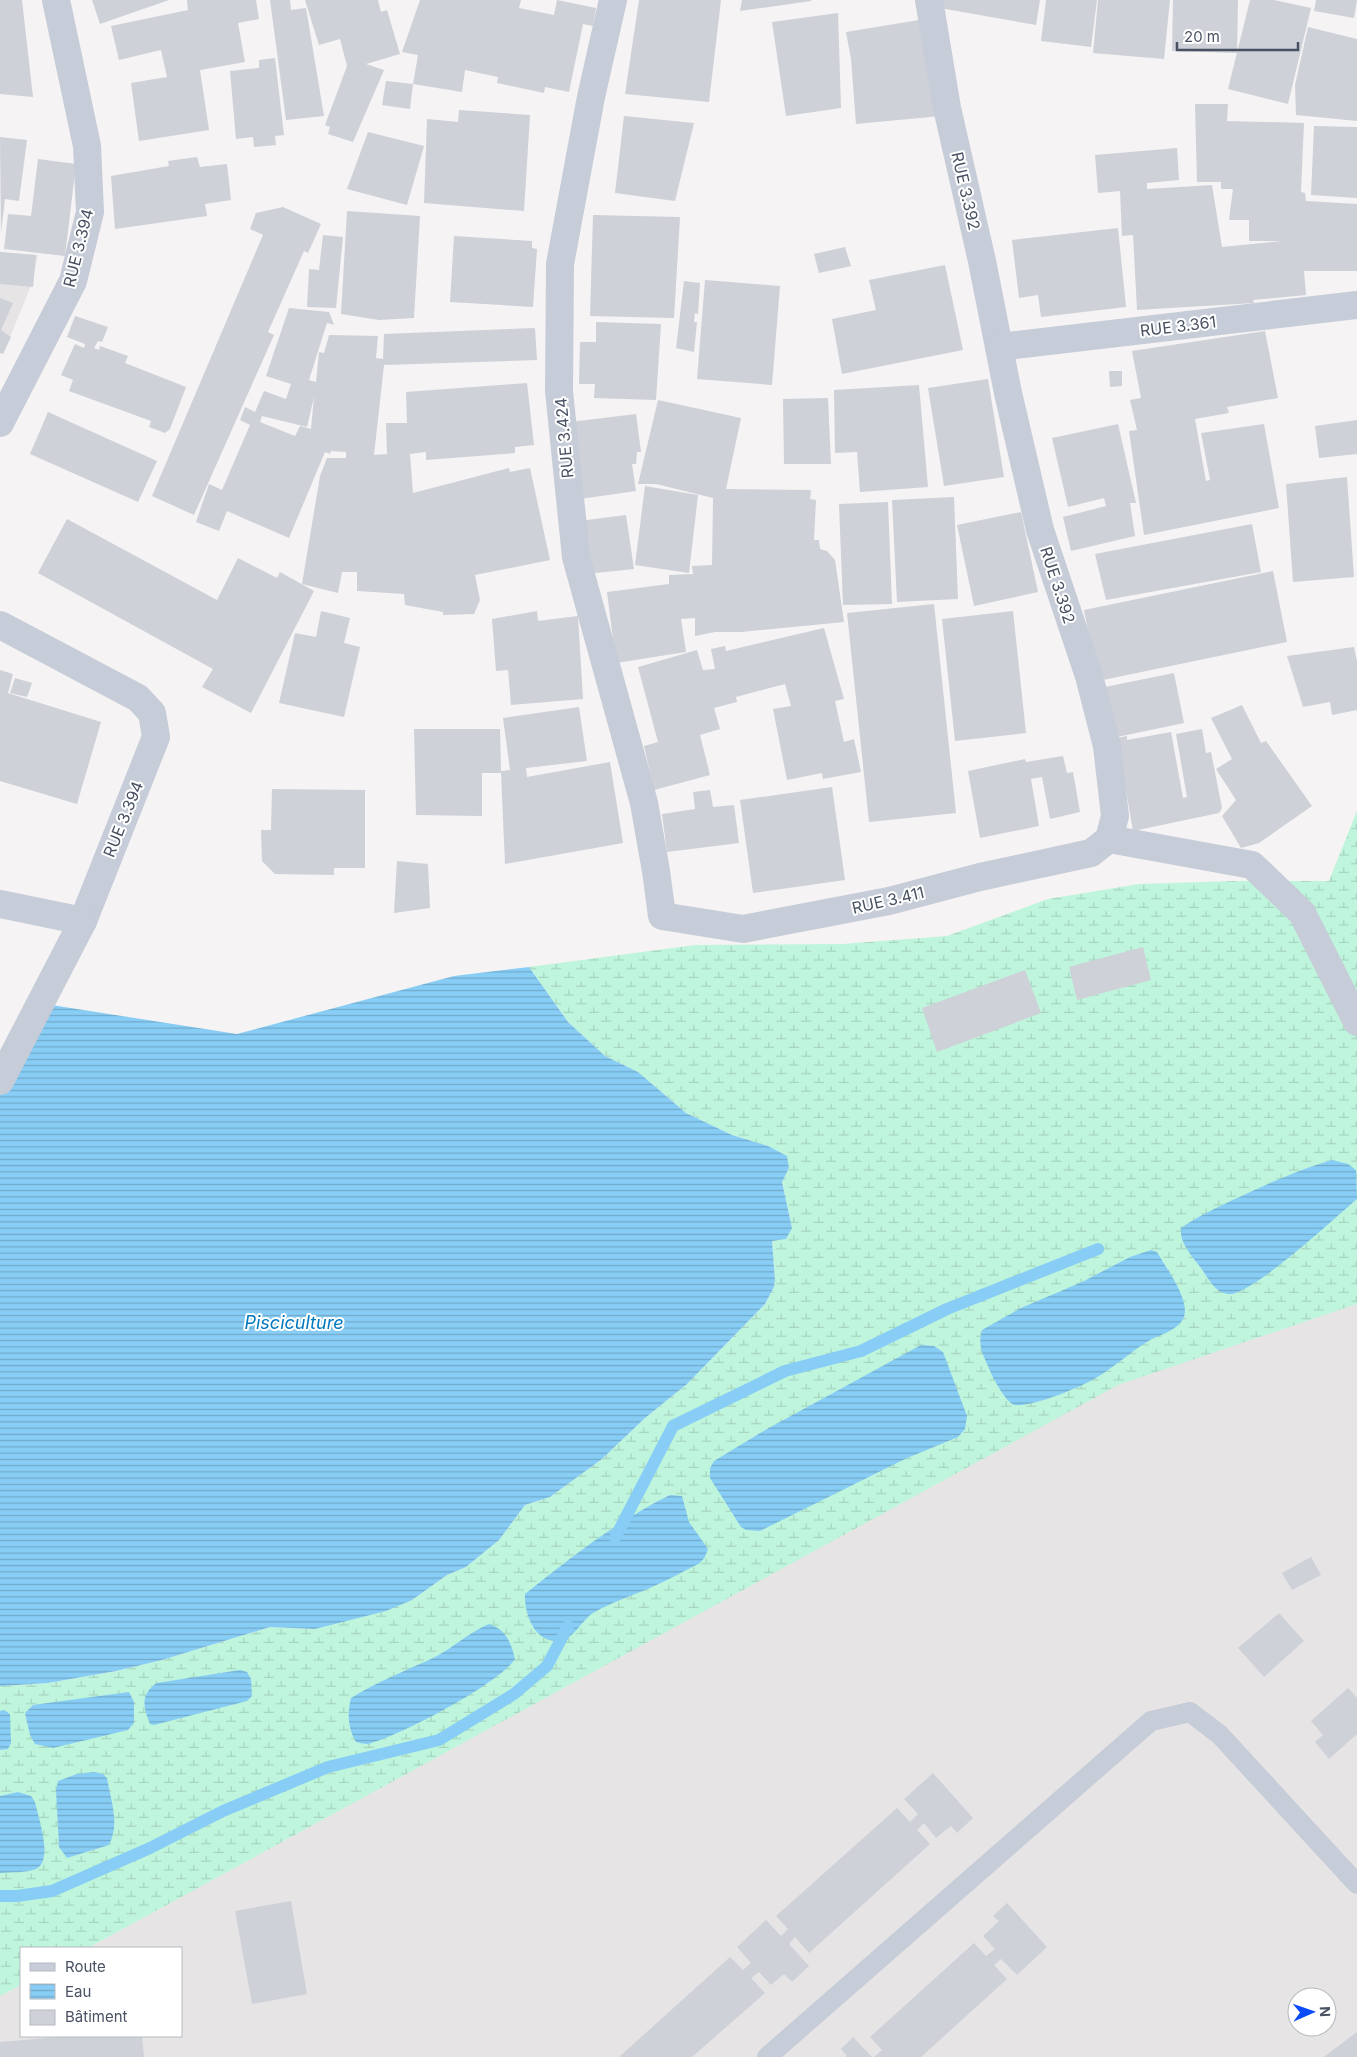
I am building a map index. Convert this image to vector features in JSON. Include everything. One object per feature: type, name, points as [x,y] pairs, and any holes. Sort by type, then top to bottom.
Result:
[{"type":"street","name":"RUE 3.394","points":[[0,423],[73,281],[90,212],[87,146],[56,0]]},
{"type":"street","name":"RUE 3.424","points":[[614,0],[591,97],[560,264],[559,391],[576,557],[644,803],[662,916]]},
{"type":"street","name":"RUE 3.392","points":[[929,0],[947,108],[1040,530],[1089,676],[1108,746],[1115,816],[1109,839]]},
{"type":"street","name":"RUE 3.361","points":[[999,347],[1357,304]]},
{"type":"street","name":"RUE 3.394","points":[[0,625],[138,698],[152,713],[156,737],[83,921],[0,1081]]},
{"type":"street","name":"RUE 3.411","points":[[662,916],[743,929],[889,901],[1091,853],[1109,839]]},
{"type":"street","points":[[1109,839],[1252,865],[1302,914],[1357,1022]]},
{"type":"street","points":[[0,904],[83,921]]},
{"type":"lane","points":[[767,2057],[1151,1721],[1190,1712],[1220,1736],[1357,1884]]},
{"type":"shaded area","points":[[0,252],[38,255],[32,283],[3,354],[0,353]]},
{"type":"shaded area","points":[[1357,1304],[1357,2057],[0,2057],[0,1996],[20,1986],[20,2037],[182,2037],[182,1947],[90,1947],[1118,1384]]},
{"type":"green space","points":[[1357,811],[1357,1304],[1118,1385],[90,1947],[20,1947],[20,1986],[0,1996],[0,1686],[48,1683],[116,1671],[162,1660],[270,1627],[315,1629],[412,1600],[447,1575],[466,1567],[499,1540],[525,1505],[550,1497],[602,1459],[645,1418],[687,1384],[765,1304],[774,1287],[772,1241],[792,1228],[782,1182],[789,1168],[768,1146],[732,1135],[686,1113],[638,1072],[605,1056],[568,1022],[529,967],[695,945],[843,944],[947,936],[1048,899],[1139,884],[1329,881]]},
{"type":"water","name":"Pisciculture","points":[[529,967],[568,1022],[605,1056],[638,1072],[686,1113],[732,1135],[768,1146],[787,1156],[789,1168],[782,1182],[792,1228],[786,1239],[772,1241],[775,1280],[774,1287],[765,1304],[687,1384],[645,1418],[602,1459],[550,1497],[525,1505],[499,1540],[466,1567],[447,1575],[412,1600],[386,1611],[315,1629],[270,1627],[162,1660],[116,1671],[48,1683],[0,1686],[0,1084],[45,1004],[237,1034],[454,976]]},
{"type":"water","points":[[1332,1160],[1348,1164],[1356,1170],[1357,1199],[1293,1254],[1255,1283],[1228,1294],[1215,1288],[1187,1250],[1182,1239],[1181,1228],[1207,1212],[1259,1188]]},
{"type":"water","points":[[1151,1250],[1157,1252],[1184,1302],[1184,1317],[1178,1326],[1151,1339],[1101,1375],[1078,1387],[1023,1405],[1015,1405],[1008,1401],[995,1381],[984,1356],[980,1341],[982,1330],[1021,1308],[1082,1282],[1130,1257]]},
{"type":"water","points":[[921,1345],[934,1346],[943,1352],[967,1416],[965,1429],[958,1437],[905,1459],[760,1531],[746,1530],[741,1527],[710,1478],[710,1468],[714,1461],[767,1429]]},
{"type":"water","points":[[670,1495],[682,1496],[689,1522],[708,1549],[700,1563],[593,1613],[566,1639],[553,1641],[539,1634],[529,1619],[525,1594],[613,1528]]},
{"type":"water","points":[[489,1624],[504,1633],[512,1647],[515,1659],[505,1670],[490,1682],[423,1721],[368,1744],[356,1742],[349,1721],[351,1698],[382,1681],[437,1656]]},
{"type":"water","points":[[240,1670],[247,1672],[251,1679],[252,1696],[247,1701],[154,1725],[150,1724],[144,1701],[145,1696],[157,1683]]},
{"type":"water","points":[[129,1692],[134,1702],[134,1723],[128,1730],[53,1748],[35,1744],[30,1735],[25,1713],[33,1705]]},
{"type":"water","points":[[4,1710],[10,1714],[11,1743],[8,1749],[0,1750],[0,1711]]},
{"type":"water","points":[[94,1772],[103,1774],[107,1778],[114,1812],[112,1837],[109,1845],[67,1858],[59,1847],[56,1790],[58,1781],[77,1774]]},
{"type":"water","points":[[18,1792],[31,1796],[35,1802],[43,1838],[44,1857],[36,1869],[23,1872],[0,1873],[0,1796]]},
{"type":"building","points":[[0,0],[22,0],[33,97],[0,94]]},
{"type":"building","points":[[92,0],[169,0],[100,24]]},
{"type":"building","points":[[187,0],[256,0],[259,19],[238,23],[245,62],[200,70],[209,130],[139,141],[131,83],[167,77],[161,50],[119,60],[111,26],[188,10]]},
{"type":"building","points":[[270,0],[290,0],[291,10],[306,8],[324,116],[286,120]]},
{"type":"building","points":[[305,0],[378,0],[381,12],[387,10],[400,54],[366,64],[384,70],[353,142],[328,134],[330,127],[325,125],[347,66],[340,39],[319,45]]},
{"type":"building","points":[[420,0],[521,0],[519,8],[554,15],[557,0],[596,8],[593,26],[583,24],[569,92],[545,87],[544,93],[497,83],[498,77],[465,70],[462,92],[413,84],[418,55],[402,52]]},
{"type":"building","points":[[639,0],[721,0],[709,102],[625,94]]},
{"type":"building","points":[[742,0],[811,0],[811,1],[740,11]]},
{"type":"building","points":[[935,0],[1040,0],[1036,25],[934,7]]},
{"type":"building","points":[[1046,0],[1097,0],[1091,47],[1041,41]]},
{"type":"building","points":[[1098,0],[1170,0],[1164,59],[1093,53]]},
{"type":"building","points":[[1173,0],[1238,0],[1237,53],[1172,51]]},
{"type":"building","points":[[1250,0],[1274,0],[1311,8],[1288,104],[1228,89]]},
{"type":"building","points":[[1316,0],[1357,0],[1354,18],[1314,11]]},
{"type":"building","points":[[838,13],[841,108],[786,116],[772,22]]},
{"type":"building","points":[[919,20],[941,116],[856,124],[851,59],[846,32]]},
{"type":"building","points":[[1308,27],[1357,39],[1357,121],[1296,115],[1295,85]]},
{"type":"building","points":[[275,58],[284,135],[275,136],[276,145],[254,147],[253,137],[236,139],[230,71],[259,68],[259,60]]},
{"type":"building","points":[[386,81],[413,84],[410,109],[382,105]]},
{"type":"building","points":[[1195,104],[1228,104],[1227,121],[1304,123],[1301,192],[1305,193],[1306,201],[1357,204],[1357,271],[1304,271],[1306,295],[1253,300],[1254,303],[1137,310],[1133,235],[1122,236],[1120,191],[1098,193],[1095,155],[1177,148],[1179,180],[1147,183],[1147,189],[1212,185],[1222,247],[1282,241],[1249,241],[1249,220],[1229,220],[1233,189],[1221,189],[1221,182],[1197,182]]},
{"type":"building","points":[[459,110],[530,115],[524,211],[424,203],[427,119],[458,122]]},
{"type":"building","points":[[624,116],[694,123],[675,201],[615,193]]},
{"type":"building","points":[[1314,126],[1357,127],[1357,198],[1311,195]]},
{"type":"building","points":[[368,132],[424,146],[407,205],[347,189]]},
{"type":"building","points":[[0,137],[27,140],[19,201],[5,199],[1,233]]},
{"type":"building","points":[[197,157],[200,167],[227,164],[231,200],[205,204],[207,216],[115,229],[111,176],[169,166],[168,161]]},
{"type":"building","points":[[38,159],[76,164],[65,256],[4,249],[8,214],[31,216]]},
{"type":"building","points":[[283,207],[321,224],[308,253],[304,251],[268,332],[274,335],[194,515],[152,496],[263,235],[250,229],[256,213]]},
{"type":"building","points":[[347,211],[420,216],[414,318],[379,320],[341,314]]},
{"type":"building","points":[[593,215],[680,217],[674,318],[590,316]]},
{"type":"building","points":[[1118,228],[1126,307],[1041,317],[1038,295],[1019,298],[1012,240]]},
{"type":"building","points":[[323,235],[343,237],[336,308],[307,307],[309,269],[319,270]]},
{"type":"building","points":[[454,236],[532,241],[532,248],[537,249],[533,307],[450,302]]},
{"type":"building","points":[[845,247],[851,266],[819,273],[814,254]]},
{"type":"building","points":[[0,252],[36,255],[33,287],[0,284]]},
{"type":"building","points":[[945,265],[963,350],[842,374],[832,319],[876,310],[869,280]]},
{"type":"building","points":[[705,280],[780,286],[772,385],[697,379]]},
{"type":"building","points":[[684,281],[700,283],[698,314],[695,313],[694,322],[697,322],[694,352],[676,348]]},
{"type":"building","points":[[0,298],[13,303],[1,330],[11,337],[3,354],[0,353]]},
{"type":"building","points":[[289,308],[329,312],[334,325],[327,323],[309,380],[316,382],[319,352],[324,353],[329,335],[378,336],[376,358],[383,359],[384,334],[535,328],[537,360],[384,365],[374,455],[387,454],[386,423],[407,423],[406,392],[527,383],[534,445],[515,447],[515,453],[426,460],[426,452],[410,454],[413,493],[509,468],[510,472],[530,468],[550,560],[475,575],[480,600],[474,614],[443,615],[443,612],[405,605],[404,594],[357,591],[357,572],[342,572],[338,593],[302,584],[320,476],[327,458],[346,458],[346,452],[331,451],[330,454],[325,452],[289,538],[227,511],[219,531],[196,522],[209,484],[222,490],[250,425],[240,420],[245,407],[255,412],[264,391],[286,399],[291,384],[266,376]],"holes":[[[314,397],[311,429],[300,426],[295,436],[260,422],[262,416],[307,427]]]},
{"type":"building","points":[[75,316],[108,327],[102,342],[98,341],[94,348],[99,350],[100,346],[128,356],[125,363],[186,387],[170,429],[165,433],[149,427],[151,421],[69,391],[73,380],[61,375],[75,344],[84,348],[85,344],[67,337]]},
{"type":"building","points":[[596,322],[661,324],[656,400],[594,398],[595,384],[579,384],[580,342],[596,342]]},
{"type":"building","points":[[1265,331],[1278,398],[1227,407],[1229,413],[1195,419],[1206,481],[1210,480],[1201,433],[1264,424],[1279,508],[1144,535],[1129,431],[1137,430],[1130,400],[1141,398],[1132,351]]},
{"type":"building","points":[[1109,371],[1122,371],[1122,386],[1110,387]]},
{"type":"building","points":[[988,379],[1004,477],[944,486],[928,388]]},
{"type":"building","points":[[919,385],[928,487],[860,492],[857,452],[835,453],[834,390]]},
{"type":"building","points":[[828,398],[831,464],[784,464],[783,399]]},
{"type":"building","points":[[658,400],[741,418],[726,489],[811,490],[810,499],[816,500],[814,540],[819,540],[820,549],[827,551],[835,560],[844,622],[741,632],[715,632],[695,636],[695,618],[681,619],[686,652],[616,663],[607,592],[669,584],[669,575],[693,574],[692,566],[712,565],[713,498],[656,484],[638,484]]},
{"type":"building","points":[[48,412],[157,461],[138,502],[30,454]]},
{"type":"building","points":[[636,414],[641,452],[637,452],[636,464],[632,464],[636,491],[580,499],[570,422]]},
{"type":"building","points":[[1357,420],[1357,454],[1319,458],[1315,426]]},
{"type":"building","points":[[1118,424],[1136,503],[1130,503],[1135,536],[1071,551],[1063,517],[1106,506],[1104,498],[1068,507],[1052,438]]},
{"type":"building","points":[[1347,477],[1354,577],[1293,582],[1286,484]]},
{"type":"building","points":[[645,486],[698,495],[689,573],[635,565]]},
{"type":"building","points":[[954,497],[958,599],[897,602],[892,500]]},
{"type":"building","points":[[888,502],[892,604],[843,605],[839,504]]},
{"type":"building","points":[[1021,512],[1038,592],[974,606],[957,525]]},
{"type":"building","points":[[626,515],[634,569],[586,574],[579,521]]},
{"type":"building","points":[[67,519],[217,600],[238,558],[277,578],[280,572],[314,591],[251,713],[202,687],[213,669],[38,573]]},
{"type":"building","points":[[1252,524],[1261,572],[1106,600],[1095,554]]},
{"type":"building","points":[[1273,571],[1287,642],[1098,681],[1084,610]]},
{"type":"building","points":[[934,604],[956,813],[869,822],[847,613]]},
{"type":"building","points":[[321,611],[350,618],[344,643],[360,647],[344,717],[279,703],[295,633],[316,637]]},
{"type":"building","points":[[537,611],[538,621],[578,616],[583,699],[511,705],[508,670],[496,671],[492,619]]},
{"type":"building","points":[[1013,611],[1026,733],[955,741],[942,619]]},
{"type":"building","points":[[824,628],[844,699],[835,701],[844,742],[854,739],[861,772],[823,779],[822,773],[787,780],[773,709],[791,706],[785,684],[736,697],[737,702],[714,708],[720,729],[700,735],[710,775],[654,790],[644,746],[658,742],[638,667],[697,650],[703,670],[715,669],[711,649],[725,646],[726,651]]},
{"type":"building","points":[[1354,647],[1357,661],[1357,710],[1332,715],[1330,702],[1303,707],[1287,656]]},
{"type":"building","points":[[0,670],[13,674],[8,693],[101,722],[77,804],[0,781]]},
{"type":"building","points":[[1174,673],[1184,723],[1117,737],[1105,687]]},
{"type":"building","points":[[15,678],[32,683],[27,697],[10,693]]},
{"type":"building","points":[[1242,705],[1261,743],[1266,741],[1312,806],[1259,843],[1241,848],[1222,816],[1236,800],[1216,769],[1232,759],[1211,718]]},
{"type":"building","points":[[579,707],[587,761],[526,768],[527,777],[610,762],[623,843],[505,864],[501,773],[482,773],[482,816],[416,815],[414,729],[500,729],[501,771],[510,770],[503,718]]},
{"type":"building","points":[[1202,729],[1206,753],[1211,752],[1222,808],[1219,813],[1133,831],[1117,738],[1127,736],[1127,740],[1171,732],[1183,798],[1187,797],[1176,734]]},
{"type":"building","points":[[1063,756],[1067,773],[1073,772],[1080,812],[1050,819],[1042,777],[1031,779],[1039,826],[980,838],[968,771],[1025,759],[1026,762]]},
{"type":"building","points":[[832,787],[845,880],[753,893],[740,800]]},
{"type":"building","points":[[272,789],[365,790],[365,868],[334,868],[334,875],[275,874],[262,861],[261,830],[271,830]]},
{"type":"building","points":[[710,790],[713,807],[734,805],[739,843],[667,852],[662,814],[695,809],[693,792]]},
{"type":"building","points":[[397,861],[428,864],[430,908],[394,913]]},
{"type":"building","points":[[1143,947],[1151,980],[1077,1000],[1069,967]]},
{"type":"building","points":[[1025,970],[1041,1013],[937,1052],[922,1008]]},
{"type":"building","points":[[1311,1557],[1321,1575],[1292,1590],[1282,1573]]},
{"type":"building","points":[[1279,1613],[1304,1641],[1264,1677],[1238,1648]]},
{"type":"building","points":[[1348,1688],[1357,1698],[1357,1734],[1329,1759],[1315,1742],[1323,1735],[1311,1721]]},
{"type":"building","points":[[933,1773],[973,1818],[957,1833],[951,1826],[936,1838],[924,1823],[917,1830],[930,1844],[809,1953],[795,1937],[789,1944],[809,1966],[792,1982],[784,1974],[771,1985],[759,1972],[751,1978],[765,1993],[692,2057],[619,2057],[730,1957],[743,1970],[751,1963],[737,1947],[766,1920],[781,1936],[788,1929],[776,1916],[897,1808],[910,1822],[918,1814],[904,1799]]},
{"type":"building","points":[[291,1901],[307,1994],[252,2004],[235,1911]]},
{"type":"building","points":[[1007,1903],[1047,1947],[1017,1975],[1001,1959],[994,1965],[1007,1979],[921,2057],[874,2057],[882,2050],[870,2037],[974,1943],[986,1956],[995,1949],[983,1936],[999,1921],[993,1916]]},
{"type":"building","points":[[1357,2032],[1357,2057],[1324,2057]]},
{"type":"building","points":[[58,2037],[142,2037],[144,2057],[0,2057],[0,2042]]},
{"type":"building","points":[[853,2037],[872,2057],[845,2057],[847,2056],[841,2049]]},
{"type":"waterway","points":[[615,1538],[673,1426],[785,1371],[861,1351],[947,1309],[1098,1249]]},
{"type":"waterway","points":[[0,1896],[17,1896],[52,1891],[150,1848],[223,1811],[328,1767],[439,1740],[514,1694],[547,1666],[568,1626]]}]
